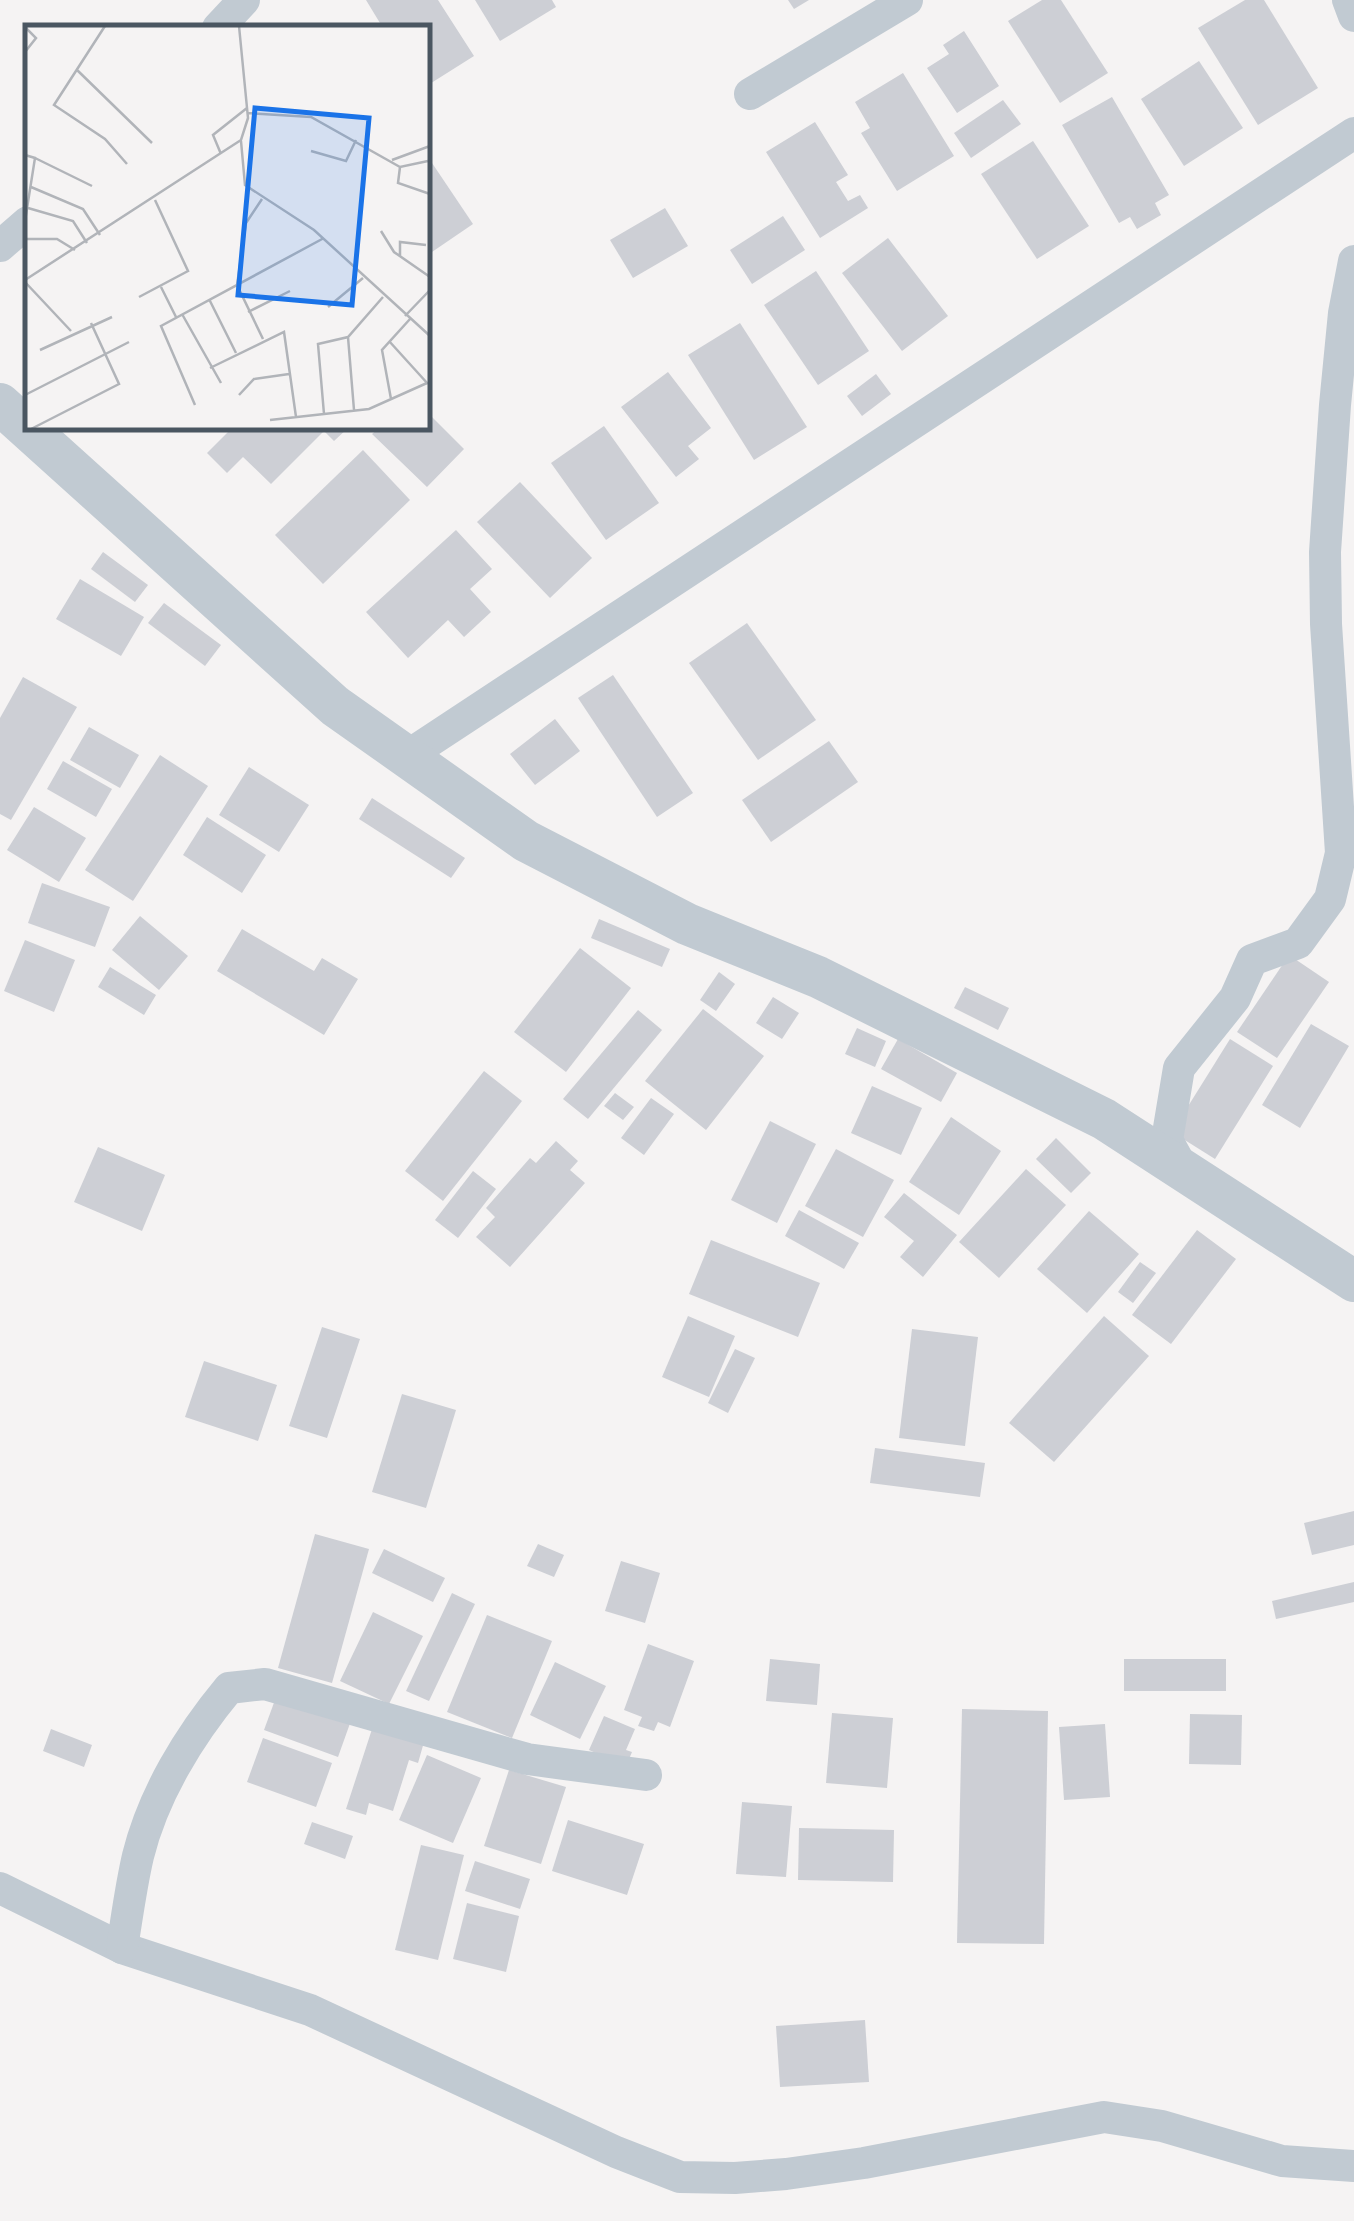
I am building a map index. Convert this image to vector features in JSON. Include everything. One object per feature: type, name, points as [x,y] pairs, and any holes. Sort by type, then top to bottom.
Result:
[{"type":"street","points":[[221,25],[244,0]]},
{"type":"street","points":[[750,94],[907,0]]},
{"type":"street","points":[[1348,0],[1354,16]]},
{"type":"street","points":[[407,756],[1354,133]]},
{"type":"street","points":[[0,246],[25,225]]},
{"type":"street","points":[[1185,1173],[1167,1140],[1178,1068],[1235,998],[1252,960],[1298,943],[1330,900],[1340,853],[1325,552],[1337,387],[1354,261]]},
{"type":"street","points":[[0,404],[25,427]]},
{"type":"street","points":[[29,430],[335,706],[526,841],[687,924],[818,977],[1104,1119],[1354,1281]]},
{"type":"street","points":[[122,1948],[139,1854],[166,1782],[210,1710],[230,1688],[265,1684],[528,1760],[646,1775]]},
{"type":"street","points":[[0,1888],[122,1948],[310,2010],[616,2152],[680,2176],[735,2178],[786,2174],[1104,2116],[1162,2126],[1282,2161],[1354,2166]]},
{"type":"building","points":[[366,0],[438,0],[474,56],[430,84],[430,25],[381,25]]},
{"type":"building","points":[[475,0],[552,0],[556,7],[500,41]]},
{"type":"building","points":[[788,0],[809,0],[794,9]]},
{"type":"building","points":[[1042,0],[1061,0],[1108,73],[1060,103],[1008,21]]},
{"type":"building","points":[[1245,0],[1264,0],[1318,88],[1258,125],[1198,28]]},
{"type":"building","points":[[964,31],[999,86],[957,113],[927,68],[949,54],[943,45]]},
{"type":"building","points":[[1199,61],[1243,128],[1184,166],[1141,99]]},
{"type":"building","points":[[903,73],[954,156],[897,191],[861,133],[870,128],[855,102]]},
{"type":"building","points":[[1112,97],[1169,195],[1155,203],[1161,215],[1137,229],[1130,217],[1119,223],[1062,125]]},
{"type":"building","points":[[1003,100],[1021,124],[971,158],[954,133]]},
{"type":"building","points":[[815,122],[848,175],[836,182],[848,201],[860,195],[868,208],[820,238],[766,152]]},
{"type":"building","points":[[1033,141],[1089,226],[1037,259],[981,174]]},
{"type":"building","points":[[430,160],[473,224],[430,253]]},
{"type":"building","points":[[665,208],[688,246],[633,278],[610,240]]},
{"type":"building","points":[[783,216],[805,250],[752,284],[730,250]]},
{"type":"building","points":[[888,238],[948,316],[902,351],[842,273]]},
{"type":"building","points":[[816,271],[869,351],[818,385],[764,305]]},
{"type":"building","points":[[740,323],[807,427],[754,460],[688,355]]},
{"type":"building","points":[[668,372],[711,428],[688,446],[699,459],[676,477],[621,407]]},
{"type":"building","points":[[876,374],[891,394],[862,416],[847,396]]},
{"type":"building","points":[[430,415],[464,449],[427,487],[372,434],[377,430],[430,430]]},
{"type":"building","points":[[604,426],[659,503],[606,540],[551,463]]},
{"type":"building","points":[[230,430],[346,430],[334,441],[324,431],[271,484],[243,457],[227,473],[207,453]]},
{"type":"building","points":[[363,450],[410,500],[323,584],[275,535]]},
{"type":"building","points":[[520,482],[592,558],[550,598],[477,522]]},
{"type":"building","points":[[456,530],[492,569],[470,589],[491,612],[464,637],[448,620],[408,658],[366,612]]},
{"type":"building","points":[[103,552],[148,585],[135,602],[91,569]]},
{"type":"building","points":[[80,579],[144,617],[121,656],[56,619]]},
{"type":"building","points":[[164,603],[221,645],[205,666],[148,623]]},
{"type":"building","points":[[747,623],[816,720],[758,760],[689,663]]},
{"type":"building","points":[[613,675],[693,793],[657,817],[578,698]]},
{"type":"building","points":[[23,677],[77,707],[11,820],[0,814],[0,718]]},
{"type":"building","points":[[555,719],[580,751],[535,785],[510,754]]},
{"type":"building","points":[[89,727],[139,755],[120,788],[70,760]]},
{"type":"building","points":[[829,741],[858,782],[771,842],[742,800]]},
{"type":"building","points":[[160,755],[208,786],[133,901],[85,870]]},
{"type":"building","points":[[63,761],[112,789],[96,817],[47,789]]},
{"type":"building","points":[[249,767],[309,805],[279,852],[219,815]]},
{"type":"building","points":[[372,798],[465,858],[451,878],[359,819]]},
{"type":"building","points":[[34,807],[86,838],[59,882],[7,850]]},
{"type":"building","points":[[207,817],[266,855],[242,893],[183,855]]},
{"type":"building","points":[[42,883],[110,907],[95,947],[28,923]]},
{"type":"building","points":[[140,916],[188,956],[159,990],[112,950]]},
{"type":"building","points":[[599,919],[670,949],[662,967],[591,938]]},
{"type":"building","points":[[242,929],[314,971],[322,958],[358,979],[324,1035],[217,971]]},
{"type":"building","points":[[25,940],[75,960],[54,1012],[4,991]]},
{"type":"building","points":[[580,948],[631,988],[566,1072],[514,1032]]},
{"type":"building","points":[[1289,955],[1329,982],[1277,1058],[1237,1032]]},
{"type":"building","points":[[110,967],[156,995],[144,1015],[98,987]]},
{"type":"building","points":[[719,972],[735,984],[716,1011],[700,1000]]},
{"type":"building","points":[[965,987],[1009,1008],[998,1030],[954,1008]]},
{"type":"building","points":[[773,997],[799,1013],[782,1039],[756,1023]]},
{"type":"building","points":[[703,1009],[764,1056],[706,1130],[645,1081]]},
{"type":"building","points":[[638,1010],[662,1030],[588,1119],[563,1099]]},
{"type":"building","points":[[1311,1024],[1349,1046],[1300,1128],[1262,1105]]},
{"type":"building","points":[[857,1028],[886,1041],[875,1067],[845,1054]]},
{"type":"building","points":[[898,1039],[957,1073],[941,1102],[881,1069]]},
{"type":"building","points":[[1230,1039],[1273,1066],[1215,1159],[1172,1132]]},
{"type":"building","points":[[484,1071],[522,1101],[443,1201],[405,1171]]},
{"type":"building","points":[[872,1086],[922,1108],[901,1155],[851,1133]]},
{"type":"building","points":[[615,1093],[634,1107],[623,1120],[604,1106]]},
{"type":"building","points":[[651,1098],[674,1114],[644,1155],[621,1138]]},
{"type":"building","points":[[951,1117],[1001,1151],[959,1215],[909,1182]]},
{"type":"building","points":[[770,1121],[816,1144],[777,1223],[731,1200]]},
{"type":"building","points":[[1056,1138],[1091,1173],[1071,1193],[1036,1159]]},
{"type":"building","points":[[556,1141],[578,1161],[570,1170],[585,1183],[510,1267],[476,1237],[495,1217],[486,1208],[530,1158],[536,1163]]},
{"type":"building","points":[[98,1147],[165,1175],[142,1231],[74,1202]]},
{"type":"building","points":[[836,1149],[894,1180],[863,1237],[805,1206]]},
{"type":"building","points":[[1026,1169],[1066,1205],[999,1278],[959,1242]]},
{"type":"building","points":[[473,1171],[496,1189],[458,1238],[435,1220]]},
{"type":"building","points":[[904,1193],[957,1235],[923,1277],[900,1257],[914,1241],[884,1217]]},
{"type":"building","points":[[799,1210],[859,1243],[844,1269],[785,1236]]},
{"type":"building","points":[[1089,1211],[1139,1254],[1087,1313],[1037,1269]]},
{"type":"building","points":[[1197,1230],[1236,1259],[1171,1344],[1132,1315]]},
{"type":"building","points":[[711,1240],[820,1283],[798,1337],[689,1294]]},
{"type":"building","points":[[1140,1262],[1156,1273],[1133,1303],[1118,1292]]},
{"type":"building","points":[[688,1316],[735,1336],[709,1397],[662,1377]]},
{"type":"building","points":[[1104,1316],[1149,1356],[1054,1462],[1009,1423]]},
{"type":"building","points":[[322,1327],[360,1339],[327,1438],[289,1426]]},
{"type":"building","points":[[912,1329],[978,1337],[965,1446],[899,1438]]},
{"type":"building","points":[[735,1349],[755,1358],[728,1413],[708,1403]]},
{"type":"building","points":[[204,1361],[277,1385],[258,1441],[185,1417]]},
{"type":"building","points":[[402,1394],[456,1410],[426,1508],[372,1492]]},
{"type":"building","points":[[875,1448],[985,1463],[980,1497],[870,1483]]},
{"type":"building","points":[[1354,1511],[1354,1545],[1312,1555],[1304,1523]]},
{"type":"building","points":[[315,1534],[369,1549],[332,1683],[278,1668]]},
{"type":"building","points":[[538,1544],[564,1555],[554,1577],[527,1566]]},
{"type":"building","points":[[384,1549],[445,1578],[433,1602],[372,1573]]},
{"type":"building","points":[[621,1561],[660,1573],[645,1623],[605,1611]]},
{"type":"building","points":[[1354,1582],[1354,1602],[1276,1619],[1272,1601]]},
{"type":"building","points":[[452,1593],[475,1604],[429,1701],[406,1691]]},
{"type":"building","points":[[373,1612],[423,1636],[389,1704],[340,1681]]},
{"type":"building","points":[[487,1615],[552,1641],[512,1738],[447,1712]]},
{"type":"building","points":[[648,1644],[694,1661],[670,1727],[658,1722],[654,1731],[638,1726],[642,1717],[624,1710]]},
{"type":"building","points":[[770,1659],[820,1664],[817,1705],[766,1701]]},
{"type":"building","points":[[1124,1659],[1226,1659],[1226,1691],[1124,1691]]},
{"type":"building","points":[[555,1662],[606,1686],[580,1739],[530,1715]]},
{"type":"building","points":[[279,1689],[353,1715],[338,1757],[264,1730]]},
{"type":"building","points":[[962,1709],[1048,1711],[1044,1944],[957,1943]]},
{"type":"building","points":[[832,1713],[893,1718],[887,1788],[826,1783]]},
{"type":"building","points":[[1190,1714],[1242,1715],[1241,1765],[1189,1764]]},
{"type":"building","points":[[604,1716],[635,1729],[626,1750],[632,1752],[626,1766],[589,1750]]},
{"type":"building","points":[[1105,1724],[1110,1797],[1064,1800],[1059,1727]]},
{"type":"building","points":[[373,1726],[424,1742],[418,1763],[409,1760],[393,1811],[369,1803],[366,1815],[346,1809]]},
{"type":"building","points":[[51,1729],[92,1745],[84,1767],[43,1751]]},
{"type":"building","points":[[263,1738],[332,1763],[316,1807],[247,1782]]},
{"type":"building","points":[[427,1755],[481,1778],[453,1843],[399,1820]]},
{"type":"building","points":[[509,1770],[566,1787],[541,1864],[484,1846]]},
{"type":"building","points":[[742,1802],[792,1806],[786,1877],[736,1874]]},
{"type":"building","points":[[568,1820],[644,1844],[627,1895],[552,1871]]},
{"type":"building","points":[[312,1822],[353,1836],[345,1859],[304,1844]]},
{"type":"building","points":[[799,1828],[894,1830],[893,1882],[798,1880]]},
{"type":"building","points":[[421,1845],[464,1855],[438,1960],[395,1950]]},
{"type":"building","points":[[475,1861],[530,1879],[520,1909],[465,1891]]},
{"type":"building","points":[[467,1903],[519,1916],[506,1972],[453,1959]]},
{"type":"building","points":[[865,2020],[869,2082],[780,2087],[776,2026]]}]
